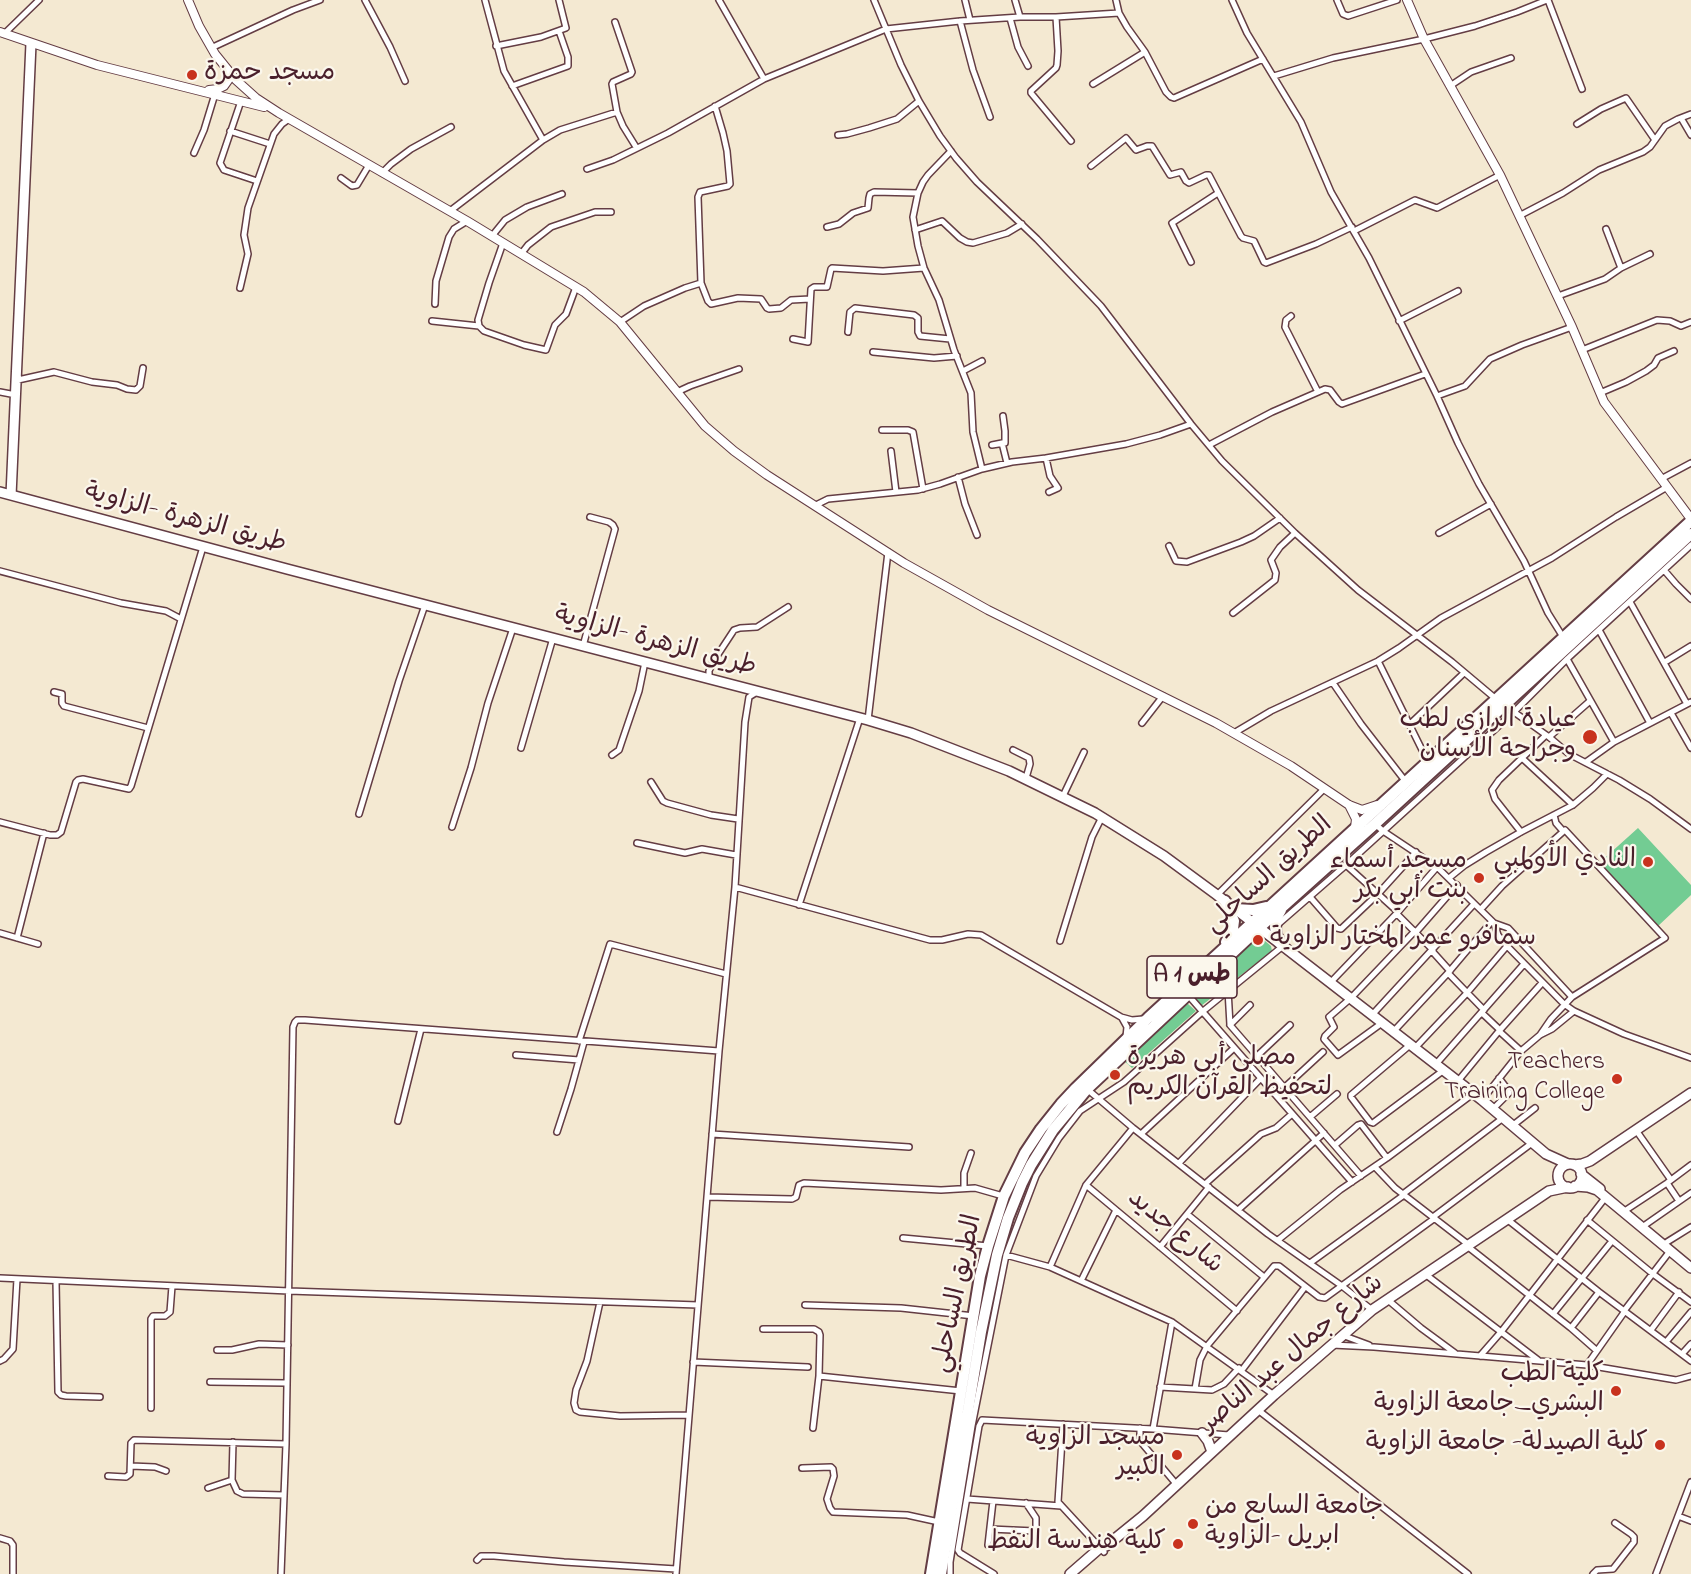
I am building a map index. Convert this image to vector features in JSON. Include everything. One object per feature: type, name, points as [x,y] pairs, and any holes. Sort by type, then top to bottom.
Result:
[{"type":"highway","name":"الطريق الساحلي","points":[[941,1574],[981,1332],[1002,1238],[1013,1203],[1031,1165],[1053,1130],[1087,1089],[1188,995],[1255,925],[1269,906],[1691,520]]},
{"type":"highway","name":"الطريق الساحلي","points":[[931,1574],[987,1246],[1004,1196],[1025,1153],[1041,1129],[1061,1104],[1126,1038],[1220,952],[1282,908],[1379,828],[1691,534]]},
{"type":"highway","points":[[1220,952],[1234,925],[1233,917],[1221,898]]},
{"type":"highway","points":[[1235,909],[1252,910],[1269,906]]},
{"type":"highway","points":[[1281,945],[1275,927],[1282,908]]},
{"type":"main road","points":[[188,0],[211,48],[229,72],[271,109],[576,286],[620,322],[705,426],[767,475],[888,552],[988,610],[1234,733],[1291,766],[1349,805],[1365,810],[1382,804]]},
{"type":"main road","points":[[1407,0],[1424,39],[1500,174],[1558,296],[1604,402],[1683,506],[1691,520]]},
{"type":"main road","points":[[2,33],[120,71],[204,90],[218,91],[241,84]]},
{"type":"main road","points":[[218,91],[228,81],[229,72]]},
{"type":"main road","points":[[231,98],[237,94],[241,84]]},
{"type":"main road","points":[[218,91],[231,98],[271,109]]},
{"type":"main road","name":"طريق الزهرة -الزاوية","points":[[7,494],[864,719],[931,740],[1026,778],[1102,817],[1164,856],[1474,1093],[1546,1154]]},
{"type":"main road","points":[[1683,506],[1691,511]]},
{"type":"main road","points":[[1349,805],[1356,819],[1355,828]]},
{"type":"main road","points":[[1558,1176],[1561,1168],[1576,1169],[1594,1163],[1691,1095]]},
{"type":"main road","points":[[1576,1169],[1691,1095]]},
{"type":"main road","points":[[1546,1154],[1576,1169],[1691,1261]]},
{"type":"main road","points":[[1546,1154],[1561,1184],[1593,1188],[1691,1268]]},
{"type":"main road","points":[[1594,1163],[1591,1173],[1594,1183]]},
{"type":"main road","points":[[1571,1187],[1581,1180],[1576,1169]]},
{"type":"main road","name":"شارع جمال عبد الناصر","points":[[1078,1574],[1274,1395],[1372,1310],[1549,1191],[1558,1176]]},
{"type":"main road","name":"شارع جمال عبد الناصر","points":[[1549,1191],[1571,1187]]},
{"type":"main road","points":[[1202,1433],[1212,1452]]},
{"type":"main road","name":"شارع جمال عبد الناصر","points":[[1070,1574],[1104,1549]]},
{"type":"street","points":[[2,33],[39,0]]},
{"type":"street","points":[[211,48],[320,0]]},
{"type":"street","points":[[364,0],[390,47],[405,81]]},
{"type":"street","points":[[485,0],[504,71],[543,140]]},
{"type":"street","points":[[496,46],[541,37],[565,29],[560,0]]},
{"type":"street","points":[[719,0],[764,79]]},
{"type":"street","points":[[874,0],[901,65],[919,100],[951,152],[977,182],[1081,283],[1209,445],[1295,533],[1358,590],[1496,699]]},
{"type":"street","points":[[965,0],[970,20]]},
{"type":"street","points":[[1015,0],[1020,17]]},
{"type":"street","points":[[1116,0],[1119,13],[1145,52],[1170,98],[1263,59]]},
{"type":"street","points":[[1232,0],[1247,33],[1301,122],[1331,192],[1353,229],[1437,396],[1458,443],[1529,570],[1551,619],[1563,637]]},
{"type":"street","points":[[1337,0],[1343,14],[1348,16],[1397,0]]},
{"type":"street","points":[[1274,76],[1333,58],[1424,39],[1499,19],[1532,3],[1548,0],[1582,89]]},
{"type":"street","points":[[587,169],[614,160],[668,133],[764,79],[886,29],[970,20],[1119,13]]},
{"type":"street","points":[[1056,17],[1057,65],[1031,93],[1071,141]]},
{"type":"street","points":[[1010,18],[1018,47],[1028,66]]},
{"type":"street","points":[[960,21],[973,70],[990,117]]},
{"type":"street","points":[[615,22],[632,72],[612,84],[617,112],[636,147]]},
{"type":"street","points":[[512,86],[568,66],[568,57],[559,31]]},
{"type":"street","points":[[15,394],[18,380],[31,44]]},
{"type":"street","points":[[7,494],[15,394],[31,44]]},
{"type":"street","points":[[1093,84],[1145,52]]},
{"type":"street","points":[[1450,86],[1471,72],[1511,57]]},
{"type":"street","points":[[194,153],[218,91]]},
{"type":"street","points":[[1577,124],[1601,109],[1626,98],[1655,140]]},
{"type":"street","points":[[241,100],[220,160],[221,166],[224,170],[257,181]]},
{"type":"street","points":[[838,135],[897,119],[919,100]]},
{"type":"street","points":[[715,106],[727,151],[730,184],[699,194],[701,283],[708,302],[710,304],[738,298],[753,299],[761,300],[769,309],[781,308],[791,300],[810,298]]},
{"type":"street","points":[[450,211],[543,140],[560,130],[617,112]]},
{"type":"street","points":[[1519,216],[1563,194],[1599,170],[1643,152],[1650,147],[1665,126],[1691,114]]},
{"type":"street","points":[[1681,118],[1691,135]]},
{"type":"street","points":[[240,288],[248,251],[244,235],[247,214],[276,130],[289,119]]},
{"type":"street","points":[[382,172],[411,149],[451,127]]},
{"type":"street","points":[[230,131],[270,144]]},
{"type":"street","points":[[1091,166],[1124,138],[1127,138],[1136,150],[1152,146],[1170,175],[1181,172],[1189,183],[1209,175],[1240,236],[1254,241],[1266,263],[1353,229],[1415,200],[1437,207],[1500,174]]},
{"type":"street","points":[[951,152],[928,175],[918,193],[913,212],[924,268],[939,300],[950,339],[971,393],[973,432],[982,469]]},
{"type":"street","points":[[340,178],[356,186],[369,165]]},
{"type":"street","points":[[827,227],[839,224],[853,213],[868,208],[868,198],[874,192],[918,193]]},
{"type":"street","points":[[1191,262],[1172,223],[1218,193]]},
{"type":"street","points":[[492,236],[505,220],[527,207],[562,194]]},
{"type":"street","points":[[521,254],[528,245],[551,227],[595,212],[611,212]]},
{"type":"street","points":[[435,304],[435,286],[449,237],[454,229],[467,221]]},
{"type":"street","points":[[915,230],[942,221],[960,238],[973,243],[1008,233],[1022,224]]},
{"type":"street","points":[[1606,229],[1621,268]]},
{"type":"street","points":[[479,326],[478,320],[503,243]]},
{"type":"street","points":[[1558,296],[1605,279],[1621,268],[1650,254]]},
{"type":"street","points":[[793,339],[808,341],[812,288],[829,286],[832,268],[883,271],[924,268]]},
{"type":"street","points":[[620,322],[644,306],[701,283]]},
{"type":"street","points":[[432,321],[479,326],[487,332],[546,350],[555,325],[565,316],[576,286]]},
{"type":"street","points":[[1399,321],[1458,291]]},
{"type":"street","points":[[848,332],[850,312],[855,308],[914,315],[918,318],[920,336],[950,339]]},
{"type":"street","points":[[1291,315],[1286,320],[1285,327],[1318,392]]},
{"type":"street","points":[[1582,350],[1657,320],[1670,321],[1681,326],[1691,322]]},
{"type":"street","points":[[1437,396],[1465,386],[1490,359],[1572,327]]},
{"type":"street","points":[[1600,393],[1646,371],[1654,365],[1658,358],[1674,351]]},
{"type":"street","points":[[873,352],[934,358],[957,356]]},
{"type":"street","points":[[963,370],[982,361]]},
{"type":"street","points":[[18,380],[54,372],[136,390],[140,387],[143,368]]},
{"type":"street","points":[[677,392],[739,369]]},
{"type":"street","points":[[1209,445],[1272,412],[1318,392],[1328,389],[1339,402],[1346,403],[1425,374]]},
{"type":"street","points":[[0,392],[15,394]]},
{"type":"street","points":[[1004,416],[1005,442],[992,445],[1002,443],[1007,463]]},
{"type":"street","points":[[816,505],[828,499],[923,489],[982,469],[1126,444],[1191,424]]},
{"type":"street","points":[[882,430],[913,432],[923,489]]},
{"type":"street","points":[[891,451],[896,492]]},
{"type":"street","points":[[1046,458],[1050,476],[1058,488],[1049,492]]},
{"type":"street","points":[[1661,479],[1691,463]]},
{"type":"street","points":[[958,477],[977,535]]},
{"type":"street","points":[[1234,733],[1258,718],[1378,661],[1441,618],[1567,549],[1616,516],[1667,487]]},
{"type":"street","points":[[1439,533],[1491,504]]},
{"type":"street","points":[[583,646],[615,529],[609,522],[590,517]]},
{"type":"street","points":[[1168,546],[1176,561],[1187,562],[1254,536],[1280,518]]},
{"type":"street","points":[[1233,613],[1275,580],[1276,573],[1270,560],[1295,533]]},
{"type":"street","points":[[1275,927],[1346,865],[1379,828],[1514,712],[1567,659],[1691,545]]},
{"type":"street","points":[[0,822],[57,835],[61,832],[75,782],[78,780],[129,789],[202,547]]},
{"type":"street","points":[[799,905],[864,719],[888,552]]},
{"type":"street","points":[[1664,570],[1691,599]]},
{"type":"street","points":[[0,571],[121,603],[166,611],[181,619]]},
{"type":"street","points":[[1586,762],[1614,742],[1689,703],[1630,602]]},
{"type":"street","points":[[359,814],[399,681],[425,605]]},
{"type":"street","points":[[709,678],[713,662],[734,630],[757,627],[788,607]]},
{"type":"street","points":[[452,827],[488,703],[513,628]]},
{"type":"street","points":[[1599,630],[1650,723]]},
{"type":"street","points":[[521,748],[553,638]]},
{"type":"street","points":[[1665,662],[1688,647],[1691,656]]},
{"type":"street","points":[[1567,659],[1614,742]]},
{"type":"street","points":[[1378,661],[1428,762]]},
{"type":"street","points":[[612,755],[619,750],[636,701],[645,662]]},
{"type":"street","points":[[1409,725],[1464,673]]},
{"type":"street","points":[[1333,683],[1360,724],[1406,782]]},
{"type":"street","points":[[477,1560],[481,1556],[494,1556],[676,1571],[719,1051],[735,887],[746,709],[749,698],[758,691]]},
{"type":"street","points":[[54,692],[62,694],[64,706],[148,728]]},
{"type":"street","points":[[1142,723],[1163,696]]},
{"type":"street","points":[[1521,832],[1496,799],[1492,790],[1498,780],[1522,758],[1590,701]]},
{"type":"street","points":[[1514,712],[1569,754],[1650,799],[1691,829]]},
{"type":"street","points":[[1671,713],[1691,748]]},
{"type":"street","points":[[1013,750],[1029,758],[1030,764],[1026,778]]},
{"type":"street","points":[[1063,796],[1084,752]]},
{"type":"street","points":[[1522,758],[1573,805]]},
{"type":"street","points":[[1449,878],[1465,865],[1521,832],[1573,805],[1607,774]]},
{"type":"street","points":[[651,782],[663,801],[667,803],[711,815],[738,819]]},
{"type":"street","points":[[1221,898],[1324,789]]},
{"type":"street","points":[[1482,1100],[1521,1052],[1540,1035],[1564,1004],[1665,938],[1566,831],[1563,831],[1556,823],[1554,815]]},
{"type":"street","points":[[1060,940],[1092,837],[1102,817]]},
{"type":"street","points":[[1379,828],[1437,867],[1457,885],[1493,922],[1498,935],[1507,946],[1564,1004],[1614,1030],[1689,1058],[1691,1066]]},
{"type":"street","points":[[1481,909],[1502,886],[1563,831]]},
{"type":"street","points":[[17,938],[44,833]]},
{"type":"street","points":[[637,843],[685,853],[702,849],[736,855]]},
{"type":"street","points":[[1310,897],[1340,929],[1416,852]]},
{"type":"street","points":[[1346,865],[1415,932],[1521,1052]]},
{"type":"street","points":[[1330,983],[1437,867]]},
{"type":"street","points":[[1382,1023],[1337,1055],[1324,1039],[1334,1028],[1329,1017],[1351,998],[1415,932],[1457,885]]},
{"type":"street","points":[[735,887],[930,940],[942,940],[968,934],[981,935],[1121,1017],[1132,1020],[1148,1018]]},
{"type":"street","points":[[1372,1016],[1474,904]]},
{"type":"street","points":[[1493,922],[1508,928],[1572,997]]},
{"type":"street","points":[[1393,1032],[1493,922]]},
{"type":"street","points":[[0,933],[38,944]]},
{"type":"street","points":[[556,1132],[579,1060],[581,1041],[610,944],[726,974]]},
{"type":"street","points":[[950,1574],[972,1426],[1006,1255],[1028,1194],[1050,1152],[1080,1111],[1124,1082],[1281,945]]},
{"type":"street","points":[[1507,946],[1467,993],[1413,1047],[1351,1095],[1370,1122],[1374,1122],[1440,1067],[1483,1011],[1524,964]]},
{"type":"street","points":[[1458,1081],[1542,983]]},
{"type":"street","points":[[1228,990],[1230,1025],[1361,1176]]},
{"type":"street","points":[[1188,995],[1352,1182]]},
{"type":"street","points":[[1230,1025],[1250,1005]]},
{"type":"street","points":[[1540,1035],[1552,1029],[1574,1011]]},
{"type":"street","points":[[1121,1017],[1127,1027],[1126,1038]]},
{"type":"street","points":[[282,1574],[295,1022],[305,1020],[719,1051]]},
{"type":"street","points":[[1257,1056],[1290,1025]]},
{"type":"street","points":[[398,1121],[421,1029]]},
{"type":"street","points":[[1141,1134],[1233,1049]]},
{"type":"street","points":[[1285,1087],[1323,1052]]},
{"type":"street","points":[[516,1055],[579,1060]]},
{"type":"street","points":[[1179,1163],[1261,1078]]},
{"type":"street","points":[[1492,1109],[1509,1093],[1499,1078]]},
{"type":"street","points":[[1087,1089],[1238,1210],[1372,1310]]},
{"type":"street","points":[[1278,1240],[1352,1182],[1474,1093]]},
{"type":"street","points":[[1310,1117],[1337,1094]]},
{"type":"street","points":[[1512,1126],[1535,1108]]},
{"type":"street","points":[[1160,1247],[1207,1185],[1262,1133],[1276,1128],[1292,1114]]},
{"type":"street","points":[[1310,1263],[1404,1195],[1503,1118]]},
{"type":"street","points":[[1335,1145],[1361,1124],[1387,1158]]},
{"type":"street","points":[[1050,1267],[1086,1185],[1133,1128]]},
{"type":"street","points":[[1238,1210],[1324,1133]]},
{"type":"street","points":[[1638,1133],[1679,1201]]},
{"type":"street","points":[[712,1134],[909,1147]]},
{"type":"street","points":[[1195,1389],[1200,1360],[1207,1346],[1274,1266],[1323,1298],[1434,1218],[1532,1143]]},
{"type":"street","points":[[963,1188],[964,1173],[971,1153]]},
{"type":"street","points":[[1626,1210],[1691,1165]]},
{"type":"street","points":[[1375,1167],[1392,1186],[1596,1350]]},
{"type":"street","points":[[707,1197],[792,1199],[796,1197],[799,1185],[804,1184],[941,1190],[981,1189],[1004,1196]]},
{"type":"street","name":"شارع جديد","points":[[1086,1185],[1237,1311]]},
{"type":"street","points":[[1645,1225],[1691,1193]]},
{"type":"street","points":[[1479,1356],[1501,1332],[1605,1198]]},
{"type":"street","points":[[1082,1281],[1116,1210]]},
{"type":"street","points":[[1187,1214],[1264,1277]]},
{"type":"street","points":[[1508,1220],[1691,1361]]},
{"type":"street","points":[[1587,1220],[1691,1302]]},
{"type":"street","points":[[1667,1242],[1691,1227]]},
{"type":"street","points":[[903,1238],[987,1246]]},
{"type":"street","points":[[1553,1314],[1612,1241]]},
{"type":"street","points":[[1587,1365],[1670,1251]]},
{"type":"street","points":[[1006,1255],[1050,1267],[1172,1322],[1274,1395]]},
{"type":"street","points":[[1425,1274],[1538,1360]]},
{"type":"street","points":[[0,1278],[289,1291],[698,1305]]},
{"type":"street","points":[[0,1361],[12,1349],[16,1279]]},
{"type":"street","points":[[56,1281],[58,1392],[66,1396],[100,1397]]},
{"type":"street","points":[[151,1408],[151,1319],[153,1316],[165,1316],[170,1312],[172,1286]]},
{"type":"street","points":[[1160,1387],[1212,1390],[1220,1387],[1240,1369],[1305,1287]]},
{"type":"street","points":[[1571,1328],[1599,1292]]},
{"type":"street","points":[[1651,1330],[1679,1292]]},
{"type":"street","points":[[1388,1300],[1456,1354]]},
{"type":"street","points":[[600,1302],[587,1361],[576,1390],[574,1403],[576,1410],[620,1416],[689,1415]]},
{"type":"street","points":[[805,1305],[902,1308],[974,1316]]},
{"type":"street","points":[[1666,1342],[1691,1312]]},
{"type":"street","points":[[1153,1429],[1172,1322]]},
{"type":"street","points":[[763,1329],[817,1330],[820,1335],[819,1376],[813,1428]]},
{"type":"street","points":[[1342,1335],[1374,1347]]},
{"type":"street","points":[[217,1350],[232,1350],[259,1344],[288,1345]]},
{"type":"street","points":[[1682,1354],[1691,1344]]},
{"type":"street","points":[[1330,1345],[1538,1360],[1587,1365],[1676,1380],[1691,1376]]},
{"type":"street","points":[[693,1362],[808,1367]]},
{"type":"street","points":[[819,1376],[961,1391]]},
{"type":"street","points":[[210,1382],[286,1383]]},
{"type":"street","points":[[1258,1410],[1468,1574]]},
{"type":"street","points":[[994,1574],[958,1550],[979,1425],[982,1420],[1231,1435]]},
{"type":"street","points":[[1064,1424],[1058,1499],[1061,1506],[1104,1549]]},
{"type":"street","points":[[1140,1428],[1140,1441],[1177,1485]]},
{"type":"street","points":[[108,1476],[128,1476],[131,1471],[131,1443],[134,1440],[286,1444]]},
{"type":"street","points":[[233,1442],[232,1480],[239,1493],[284,1495]]},
{"type":"street","points":[[131,1466],[155,1467],[166,1472]]},
{"type":"street","points":[[802,1468],[831,1467],[833,1469],[834,1476],[827,1499],[833,1512],[907,1515],[940,1522]]},
{"type":"street","points":[[208,1488],[232,1480]]},
{"type":"street","points":[[1656,1574],[1691,1482]]},
{"type":"street","points":[[967,1499],[1061,1506]]},
{"type":"street","points":[[988,1545],[993,1501]]},
{"type":"street","points":[[990,1529],[1035,1531],[1036,1518],[1026,1503]]},
{"type":"street","points":[[1678,1516],[1691,1521]]},
{"type":"street","points":[[1593,1574],[1597,1570],[1614,1572],[1634,1542],[1632,1533],[1615,1523]]},
{"type":"street","points":[[0,1538],[10,1541],[13,1545],[13,1574]]},
{"type":"green space","points":[[1638,828],[1691,885],[1691,895],[1657,927],[1598,864]]},
{"type":"green space","points":[[1259,936],[1271,946],[1272,951],[1201,1006],[1193,994],[1255,937]]},
{"type":"green space","points":[[1185,1003],[1196,1011],[1132,1068],[1122,1059]]},
{"type":"place","name":"مسجد حمزة","points":[[192,75]]},
{"type":"place","name":"عيادة الرازي لطب وجراحة الأسنان","points":[[1590,737]]},
{"type":"place","name":"النادي الأولمبي","points":[[1648,862]]},
{"type":"place","name":"مسجد أسماء بنت أبي بكر","points":[[1479,878]]},
{"type":"place","name":"سمافرو عمر المختار الزاوية","points":[[1258,940]]},
{"type":"place","name":"مصلى أبي هريرة لتحفيظ القرآن الكريم","points":[[1115,1075]]},
{"type":"place","name":"Teachers Training College","points":[[1617,1079]]},
{"type":"place","name":"كلية الطب البشري_جامعة الزاوية","points":[[1616,1391]]},
{"type":"place","name":"كلية الصيدلة- جامعة الزاوية","points":[[1660,1445]]},
{"type":"place","name":"مسجد الزاوية الكبير","points":[[1177,1455]]},
{"type":"place","name":"جامعة السابع من ابريل -الزاوية","points":[[1193,1524]]},
{"type":"place","name":"كلية هندسة النفط","points":[[1178,1544]]}]
